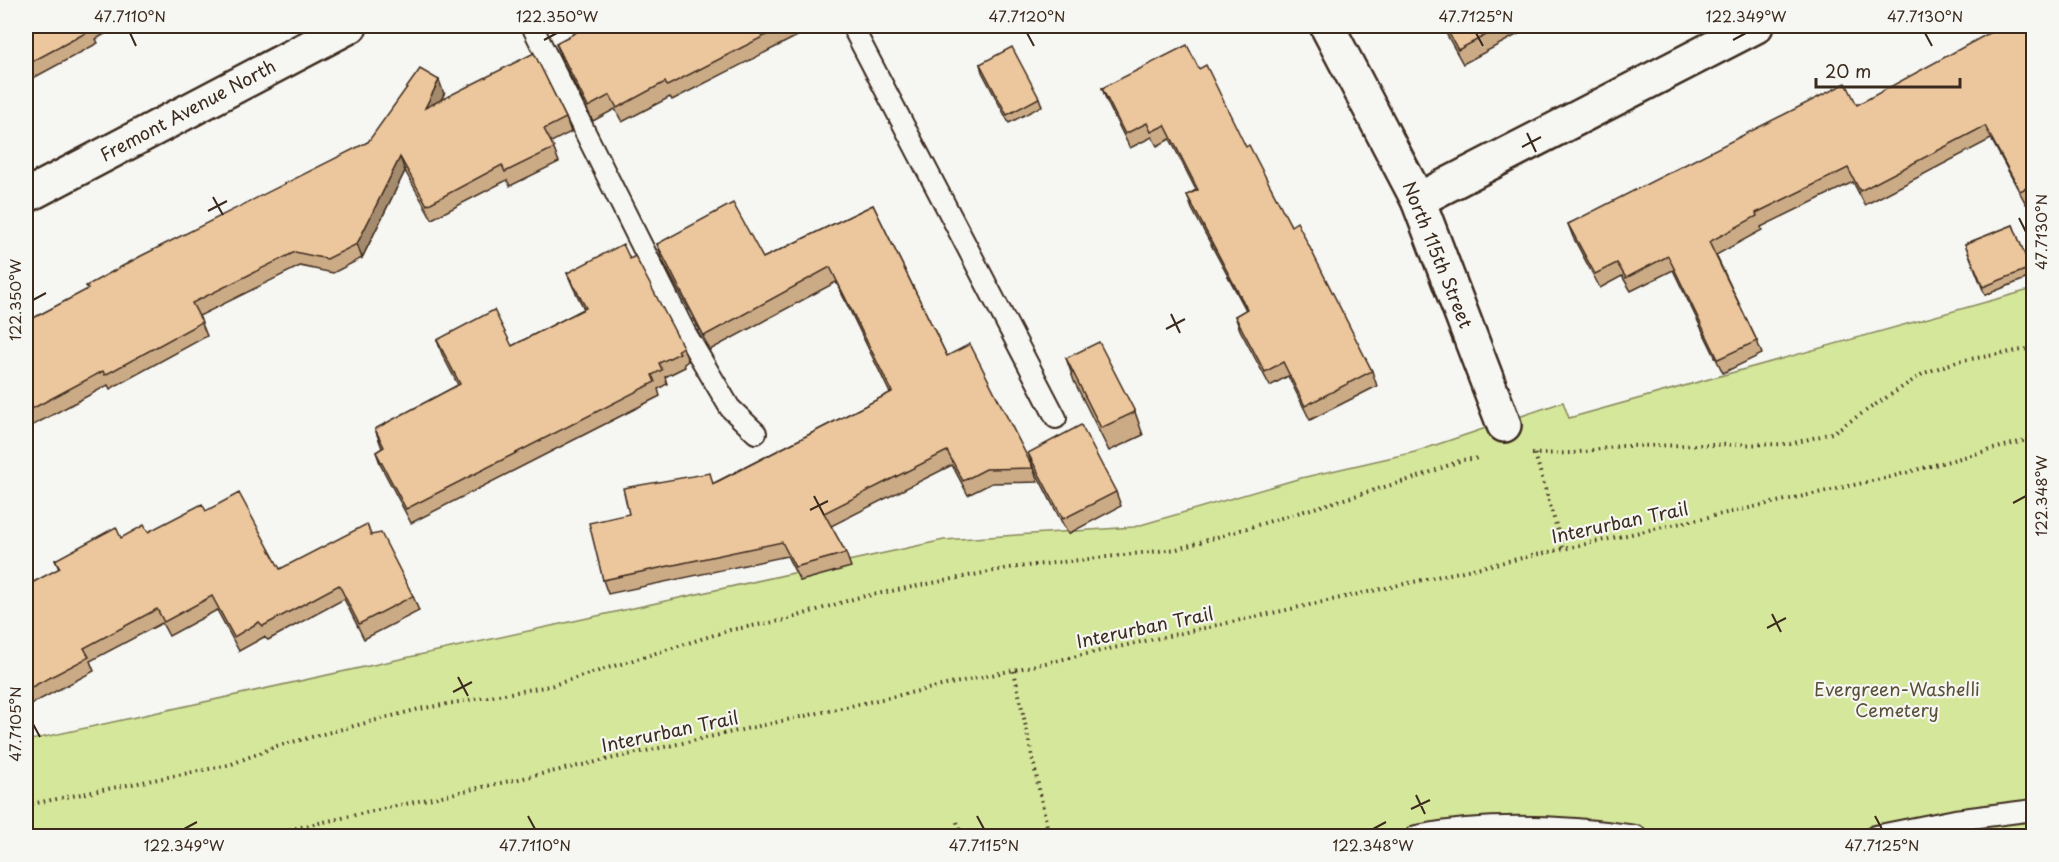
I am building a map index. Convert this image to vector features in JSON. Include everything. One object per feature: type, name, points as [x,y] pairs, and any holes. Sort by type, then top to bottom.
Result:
[{"type":"street","name":"Fremont Avenue North","points":[[26,196],[350,26]]},
{"type":"street","name":"North 115th Street","points":[[1327,26],[1418,200],[1504,425]]},
{"type":"street","points":[[1418,200],[1756,26]]},
{"type":"lane","points":[[532,26],[685,332],[730,408],[756,433]]},
{"type":"lane","points":[[852,26],[1056,418]]},
{"type":"lane","points":[[1875,837],[1955,820],[2034,810]]},
{"type":"lane","points":[[1416,837],[1457,828],[1506,826],[1556,828],[1636,837]]},
{"type":"path","points":[[1527,454],[1574,453],[1621,446],[1790,444],[1832,432],[1924,373],[1959,361],[2034,348]]},
{"type":"path","points":[[1504,425],[1536,454],[1563,549]]},
{"type":"path","name":"Interurban Trail","points":[[260,837],[1890,477],[2034,438]]},
{"type":"path","points":[[26,805],[229,765],[277,746],[419,709],[550,686],[730,630],[785,620],[856,598],[1009,568],[1177,549],[1418,477],[1462,460],[1490,456]]},
{"type":"path","points":[[1014,671],[1049,837]]},
{"type":"path","points":[[957,822],[961,837]]},
{"type":"green space","name":"Evergreen-Washelli Cemetery","points":[[2033,289],[2033,836],[26,836],[26,741],[944,540],[1134,527],[1301,478],[1415,452],[1563,402],[1569,418]]},
{"type":"building","points":[[26,26],[90,26],[93,29],[26,65]]},
{"type":"building","points":[[588,26],[784,26],[667,86],[665,82],[617,108],[610,95],[588,107],[556,43]]},
{"type":"building","points":[[1445,26],[1503,26],[1458,50]]},
{"type":"building","points":[[2002,26],[2034,26],[2034,126],[2032,127],[2034,130],[2034,184],[2020,191],[1985,126],[1860,191],[1848,168],[1756,213],[1757,216],[1709,242],[1757,341],[1718,359],[1668,256],[1626,278],[1617,263],[1595,274],[1568,224],[1846,83],[1857,105]]},
{"type":"building","points":[[1187,45],[1199,69],[1206,65],[1246,147],[1249,145],[1291,226],[1297,222],[1372,371],[1305,406],[1283,362],[1265,372],[1235,316],[1247,309],[1187,195],[1198,190],[1165,125],[1151,132],[1147,123],[1125,134],[1102,88]]},
{"type":"building","points":[[1012,47],[1039,98],[1007,115],[980,64]]},
{"type":"building","points":[[534,53],[566,118],[544,129],[554,148],[505,172],[502,165],[427,205],[400,157],[357,244],[327,259],[295,252],[192,303],[202,322],[105,375],[103,371],[26,412],[26,322],[88,289],[86,286],[141,256],[368,142],[420,69],[439,80],[425,108]]},
{"type":"building","points":[[733,203],[763,258],[873,205],[947,356],[970,344],[1033,468],[986,469],[963,481],[947,451],[824,513],[846,553],[795,567],[782,542],[603,580],[589,523],[629,514],[623,488],[710,473],[713,484],[892,392],[830,267],[704,336],[657,244]]},
{"type":"building","points":[[2013,225],[2030,268],[1983,287],[1965,244]]},
{"type":"building","points":[[623,244],[630,259],[635,256],[683,347],[678,350],[680,353],[659,363],[662,370],[652,375],[655,382],[406,509],[376,452],[384,447],[375,429],[460,384],[437,340],[494,310],[512,346],[586,308],[567,273]]},
{"type":"building","points":[[1099,342],[1135,412],[1101,428],[1066,358]]},
{"type":"building","points":[[1081,425],[1116,492],[1063,519],[1028,453]]},
{"type":"building","points":[[239,493],[280,569],[367,524],[371,535],[381,533],[413,596],[359,624],[339,585],[263,626],[259,622],[234,637],[212,596],[164,622],[157,609],[84,648],[89,657],[26,690],[26,586],[60,568],[55,560],[116,527],[121,538],[144,525],[148,532],[202,504],[206,511]]}]
